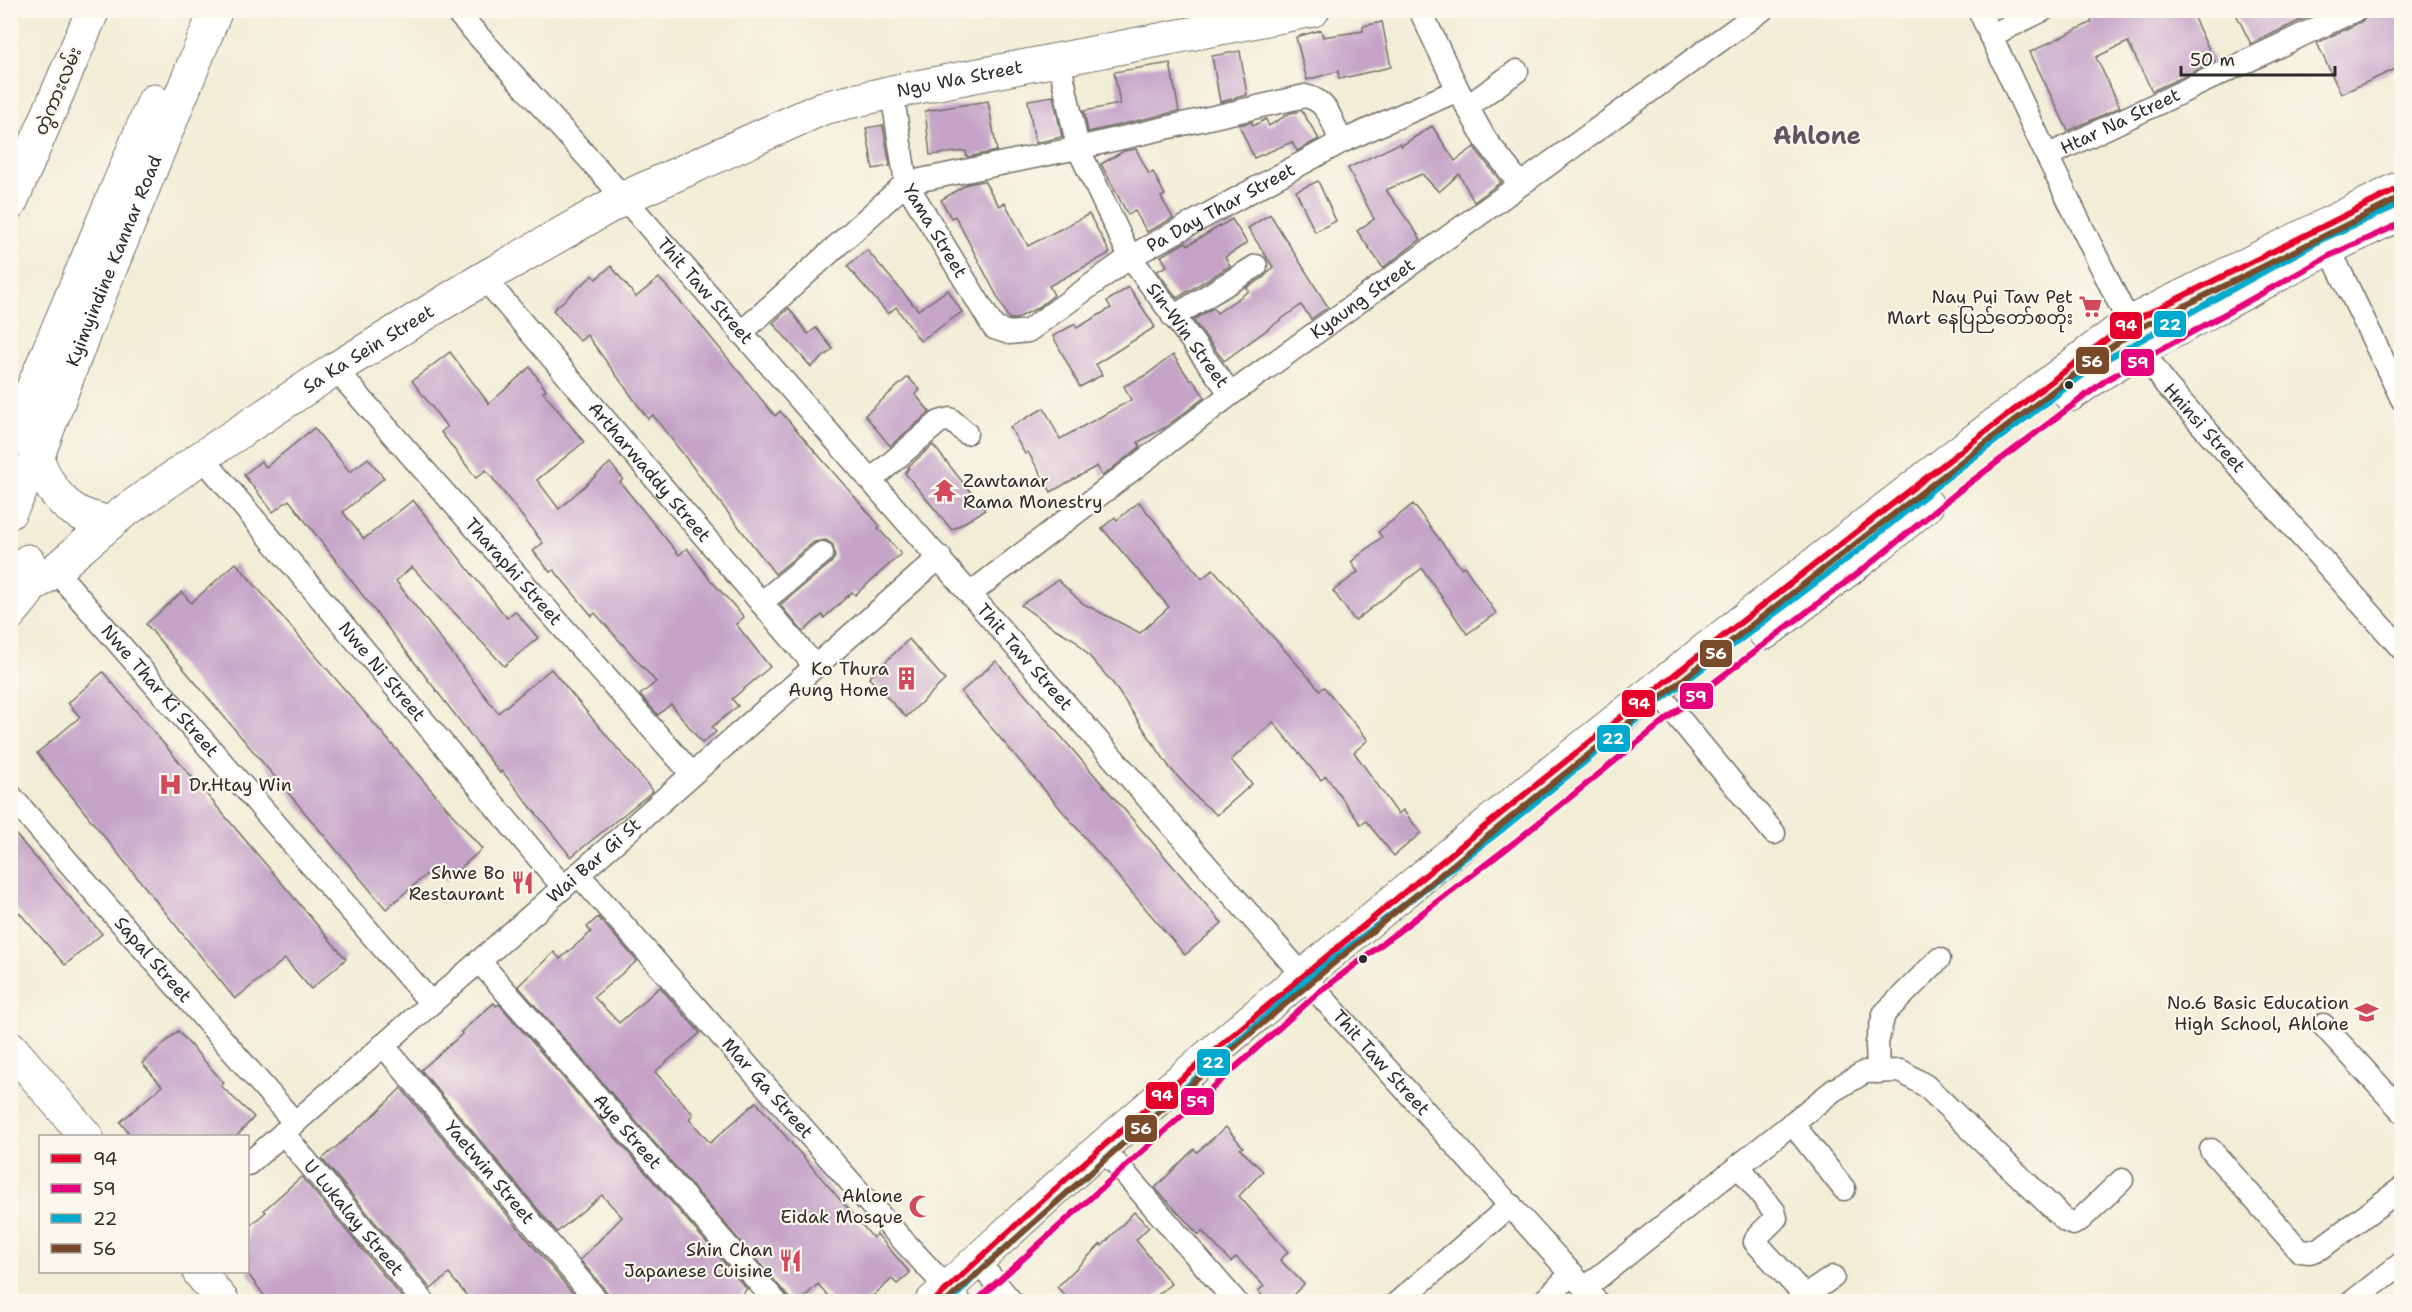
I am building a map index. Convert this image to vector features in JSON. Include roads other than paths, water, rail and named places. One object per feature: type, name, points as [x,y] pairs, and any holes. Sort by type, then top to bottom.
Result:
[{"type":"main road","name":"တွဲကားလမ်း","points":[[10,204],[93,10]]},
{"type":"main road","name":"Ngu Wa Street","points":[[624,198],[823,108],[1276,14],[1313,10]]},
{"type":"main road","name":"Kyimyindine Kannar Road","points":[[10,512],[24,450],[84,333],[203,14]]},
{"type":"main road","points":[[950,1298],[1107,1156],[1308,981],[1510,835],[1616,734],[1731,644],[1866,556],[1927,491],[2101,372],[2136,336],[2324,237],[2402,187]]},
{"type":"main road","name":"Sa Ka Sein Street","points":[[27,578],[59,542],[110,517],[335,369],[483,278],[624,198]]},
{"type":"main road","points":[[2324,237],[2402,213]]},
{"type":"main road","points":[[24,450],[47,484],[83,517],[110,517]]},
{"type":"main road","points":[[10,614],[27,578]]},
{"type":"main road","points":[[10,1047],[84,1135]]},
{"type":"main road","points":[[200,1273],[223,1302]]},
{"type":"street","name":"Thit Taw Street","points":[[455,10],[940,557],[1308,981],[1585,1288]]},
{"type":"street","points":[[1420,10],[1485,139],[1520,184]]},
{"type":"street","name":"Kyaung Street","points":[[971,593],[1231,394],[1762,10]]},
{"type":"street","name":"Hninsi Street","points":[[1979,10],[2047,156],[2136,336],[2166,384],[2402,649]]},
{"type":"street","points":[[1990,36],[2043,10]]},
{"type":"street","name":"Htar Na Street","points":[[2047,156],[2355,10]]},
{"type":"street","name":"Sin-Win Street","points":[[1059,60],[1078,148],[1130,257],[1231,394]]},
{"type":"street","name":"Pa Day Thar Street","points":[[994,328],[1010,333],[1028,331],[1130,257],[1341,142],[1463,98],[1517,71]]},
{"type":"street","name":"Yama Street","points":[[892,92],[906,183],[994,328]]},
{"type":"street","points":[[741,333],[906,183],[1078,148],[1305,96],[1316,99],[1326,107],[1341,142]]},
{"type":"street","points":[[2324,237],[2402,399]]},
{"type":"street","points":[[1173,316],[1256,266]]},
{"type":"street","name":"Artharwaddy Street","points":[[483,278],[815,666]]},
{"type":"street","name":"Tharaphi Street","points":[[335,369],[692,774]]},
{"type":"street","points":[[871,480],[939,422],[950,419],[966,433]]},
{"type":"street","name":"Nwe Ni Street","points":[[202,457],[571,880]]},
{"type":"street","points":[[761,603],[822,553]]},
{"type":"street","name":"Wai Bar Gi St","points":[[249,1163],[940,557]]},
{"type":"street","name":"Nwe Thar Ki Street","points":[[27,578],[431,1003]]},
{"type":"street","points":[[1662,697],[1774,833]]},
{"type":"street","name":"Sapal Street","points":[[10,795],[289,1128]]},
{"type":"street","name":"Mar Ga Street","points":[[571,880],[885,1221],[950,1298]]},
{"type":"street","points":[[1878,1072],[1877,1043],[1884,1014],[1939,959]]},
{"type":"street","name":"Aye Street","points":[[479,961],[776,1302]]},
{"type":"street","points":[[2323,1025],[2402,1111]]},
{"type":"street","name":"Yaetwin Street","points":[[383,1045],[598,1302]]},
{"type":"street","points":[[1543,1302],[1585,1288],[1834,1090],[1865,1072],[1901,1071],[1926,1086],[2066,1221],[2073,1224],[2122,1180]]},
{"type":"street","points":[[1792,1123],[1844,1189]]},
{"type":"street","name":"U Lukalay Street","points":[[289,1128],[424,1302]]},
{"type":"street","points":[[2211,1150],[2300,1251],[2310,1252],[2321,1248],[2402,1188]]},
{"type":"street","points":[[1107,1156],[1236,1302]]},
{"type":"street","points":[[1738,1166],[1774,1211],[1776,1218],[1755,1242],[1805,1296],[1833,1277]]},
{"type":"street","points":[[1398,1302],[1511,1205]]},
{"type":"street","points":[[2352,1302],[2402,1263]]},
{"type":"street","points":[[981,1268],[1012,1302]]},
{"type":"place","name":"Nay Pyi Taw Pet Mart နေပြည်တော်စတိုး","points":[[2091,307]]},
{"type":"place","name":"Zawtanar Rama Monestry","points":[[945,491]]},
{"type":"place","name":"Ko Thura Aung Home","points":[[907,679]]},
{"type":"place","name":"Dr.Htay Win","points":[[171,785]]},
{"type":"place","name":"Shwe Bo Restaurant","points":[[523,883]]},
{"type":"place","name":"No.6 Basic Education High School, Ahlone","points":[[2367,1013]]},
{"type":"place","name":"Ahlone Eidak Mosque","points":[[921,1206]]},
{"type":"place","name":"Shin Chan Japanese Cuisine","points":[[791,1260]]},
{"type":"district","name":"Ahlone","points":[[1817,136]]}]
